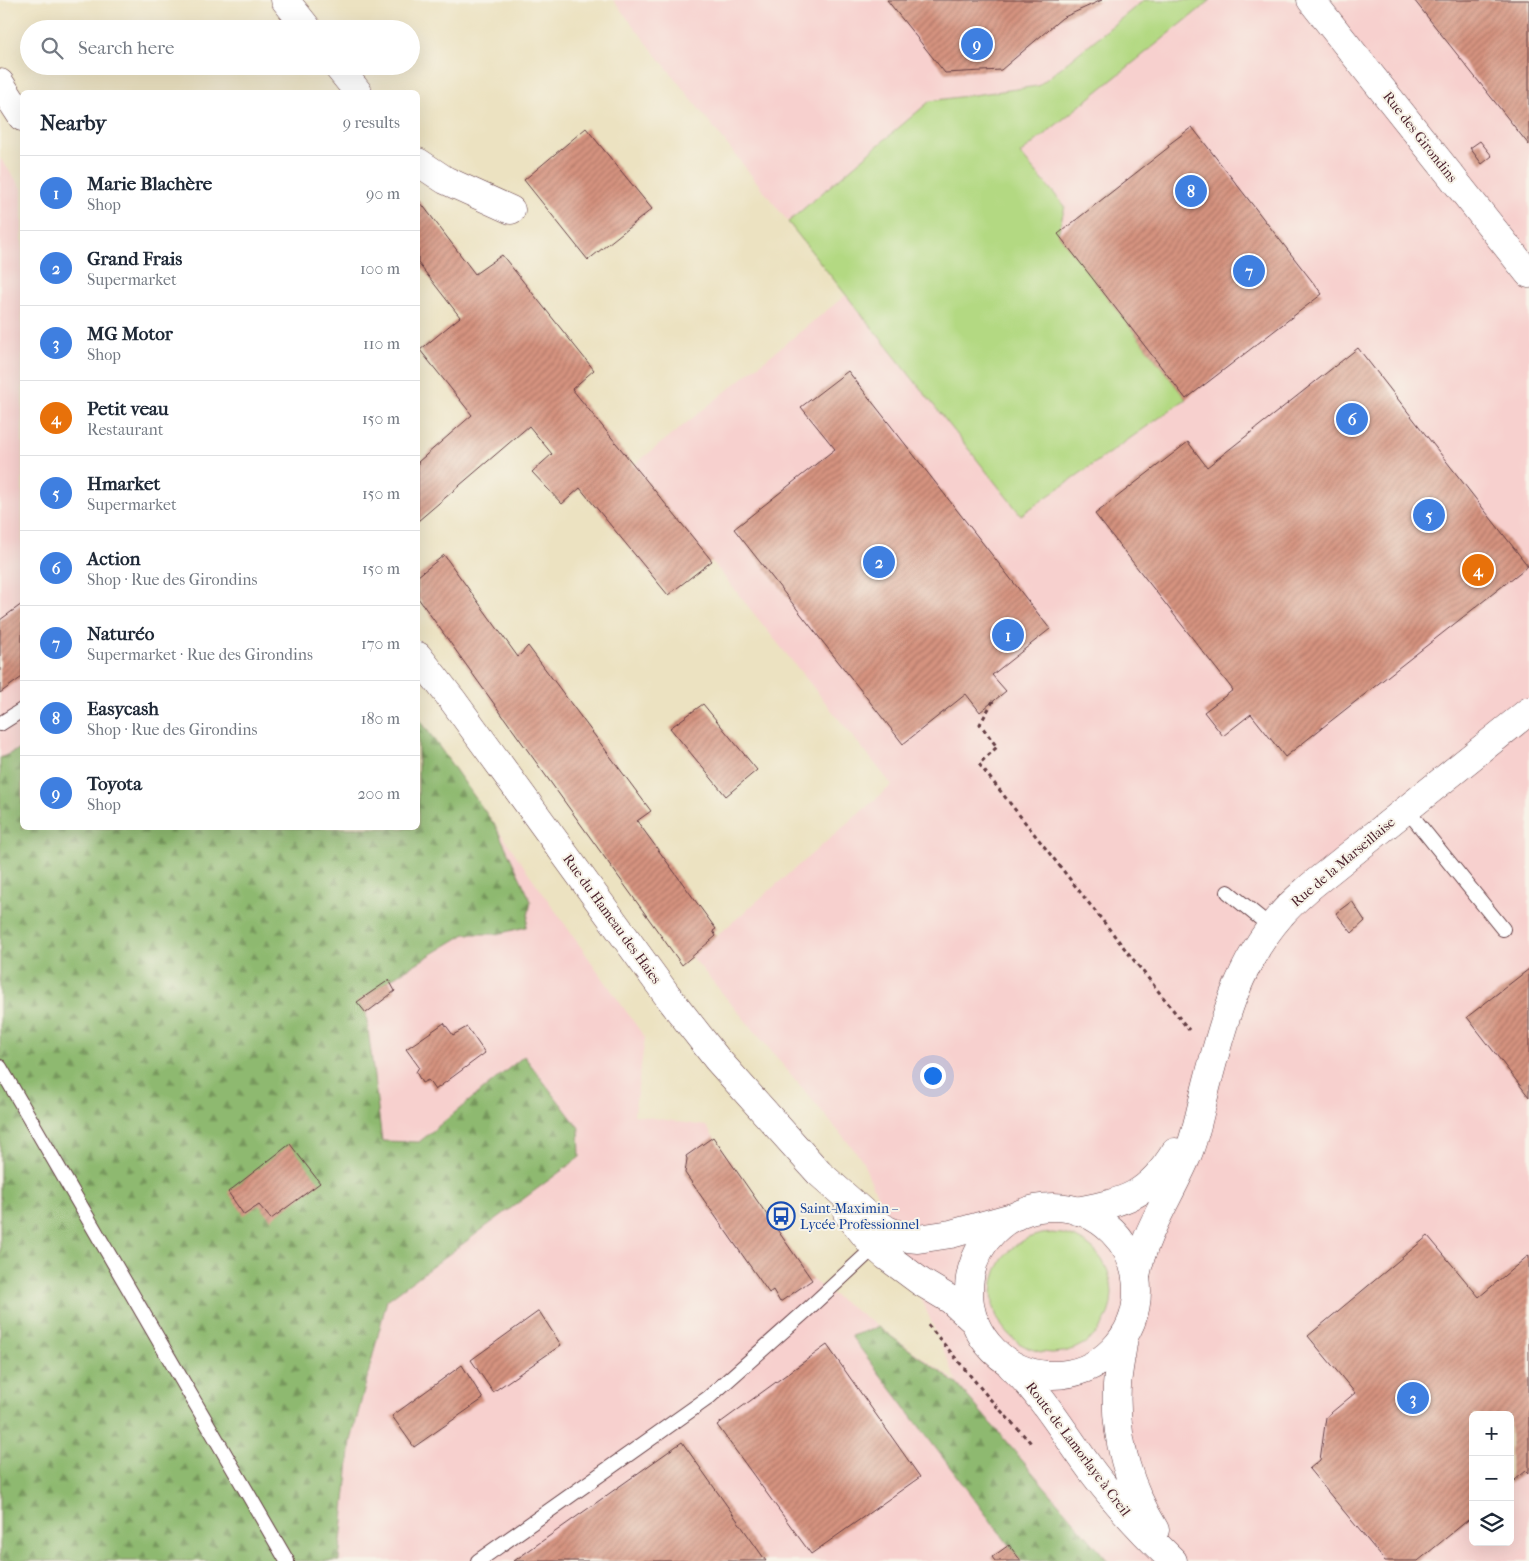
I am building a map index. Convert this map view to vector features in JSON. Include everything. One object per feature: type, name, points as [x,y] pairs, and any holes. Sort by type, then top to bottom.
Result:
[{"type":"street","points":[[285,0],[301,20]]},
{"type":"street","name":"Rue des Girondins","points":[[1311,0],[1529,274]]},
{"type":"street","points":[[344,75],[356,90]]},
{"type":"street","points":[[0,83],[20,114]]},
{"type":"street","points":[[420,163],[445,180],[511,210]]},
{"type":"street","name":"Rue du Hameau des Haies","points":[[420,659],[454,702],[678,1009],[717,1059],[819,1173],[853,1221],[881,1238],[904,1270],[951,1300],[975,1322]]},
{"type":"street","name":"Rue de la Marseillaise","points":[[1136,1276],[1148,1236],[1180,1171],[1193,1139],[1224,1018],[1249,960],[1271,927],[1281,914],[1311,886],[1529,712]]},
{"type":"street","name":"Rue de la Marseillaise","points":[[1077,1211],[1118,1202],[1151,1184],[1169,1162],[1184,1136],[1207,1085]]},
{"type":"street","points":[[1046,1208],[1066,1208],[1077,1211],[1096,1219],[1112,1231],[1127,1252],[1136,1276],[1136,1307],[1124,1336],[1111,1352],[1094,1365],[1064,1375],[1033,1373],[1004,1360],[984,1339],[975,1322],[970,1302],[970,1276],[984,1242],[998,1227],[1016,1216],[1046,1208]]},
{"type":"street","name":"Rue du Hameau des Haies","points":[[881,1238],[932,1238],[1016,1216]]},
{"type":"street","name":"Route de Lamorlaye à Creil","points":[[1124,1336],[1118,1385],[1120,1441],[1131,1480],[1140,1503],[1174,1561]]},
{"type":"street","name":"Route de Lamorlaye à Creil","points":[[1004,1360],[1043,1400],[1094,1474],[1119,1506],[1174,1561]]},
{"type":"lane","points":[[0,724],[20,711]]},
{"type":"lane","points":[[1407,810],[1503,930]]},
{"type":"lane","points":[[1228,892],[1271,927]]},
{"type":"lane","points":[[0,1067],[286,1561]]},
{"type":"lane","points":[[478,1561],[708,1398],[808,1309],[881,1238]]},
{"type":"path","points":[[994,701],[980,724],[997,747],[979,764],[1189,1031]]},
{"type":"path","points":[[922,1318],[989,1398],[1036,1448]]},
{"type":"shaded area","points":[[613,0],[1529,0],[1529,1561],[0,1561],[0,158],[20,185],[20,830],[420,830],[420,719],[645,1038],[634,1115],[706,1126],[812,1280],[957,1382],[861,1158],[692,957],[892,785],[634,465],[846,295]]},
{"type":"green space","points":[[1144,0],[1211,0],[1020,154],[1065,206],[1058,234],[1186,399],[1021,515],[788,222],[930,101],[1038,86]]},
{"type":"green space","points":[[420,720],[496,827],[531,901],[526,927],[497,934],[465,934],[389,980],[358,1002],[366,1013],[382,1141],[419,1142],[524,1056],[579,1128],[580,1157],[387,1300],[351,1441],[339,1561],[0,1561],[0,758],[20,749],[20,830],[420,830]]},
{"type":"green space","points":[[1052,1233],[1075,1237],[1095,1250],[1108,1270],[1112,1293],[1108,1316],[1095,1336],[1075,1349],[1052,1353],[1029,1349],[1009,1336],[996,1316],[992,1293],[996,1270],[1009,1250],[1029,1237]]},
{"type":"green space","points":[[878,1327],[957,1384],[1108,1561],[1021,1561],[851,1336]]},
{"type":"building","points":[[887,0],[1102,0],[1062,18],[1001,70],[945,73]]},
{"type":"building","points":[[1414,0],[1529,0],[1529,145]]},
{"type":"building","points":[[1192,127],[1322,294],[1186,399],[1058,234]]},
{"type":"building","points":[[586,128],[652,209],[588,260],[524,180]]},
{"type":"building","points":[[1480,141],[1492,156],[1482,164],[1470,148]]},
{"type":"building","points":[[420,202],[475,274],[502,255],[594,370],[572,389],[712,561],[668,595],[580,488],[562,504],[532,472],[552,454],[529,426],[420,519],[420,460],[472,415],[420,350],[460,317],[420,266]]},
{"type":"building","points":[[1358,348],[1528,566],[1285,757],[1251,714],[1223,736],[1204,712],[1233,690],[1095,514],[1188,442],[1207,467]]},
{"type":"building","points":[[848,371],[1050,629],[992,675],[1006,691],[980,712],[966,694],[903,744],[734,529],[835,449],[801,407]]},
{"type":"building","points":[[444,555],[518,657],[528,646],[651,811],[637,821],[716,929],[713,931],[716,936],[682,965],[420,601],[420,574]]},
{"type":"building","points":[[20,605],[20,678],[0,693],[0,620]]},
{"type":"building","points":[[703,704],[757,770],[726,796],[670,728]]},
{"type":"building","points":[[1352,901],[1365,921],[1352,933],[1336,913]]},
{"type":"building","points":[[1529,969],[1529,1097],[1467,1017]]},
{"type":"building","points":[[389,980],[395,991],[366,1013],[357,1002]]},
{"type":"building","points":[[444,1023],[453,1035],[467,1027],[485,1053],[435,1090],[428,1080],[422,1083],[416,1072],[419,1067],[406,1049]]},
{"type":"building","points":[[713,1137],[812,1280],[780,1302],[773,1290],[769,1293],[685,1173],[686,1156]]},
{"type":"building","points":[[290,1144],[320,1183],[271,1219],[259,1205],[244,1215],[228,1192]]},
{"type":"building","points":[[1428,1236],[1479,1297],[1529,1255],[1529,1474],[1526,1471],[1514,1481],[1514,1411],[1469,1411],[1469,1519],[1418,1561],[1385,1561],[1309,1469],[1320,1460],[1326,1417],[1355,1393],[1308,1336]]},
{"type":"building","points":[[539,1311],[561,1345],[493,1392],[471,1360]]},
{"type":"building","points":[[827,1345],[920,1477],[811,1554],[717,1425]]},
{"type":"building","points":[[462,1365],[483,1399],[414,1447],[392,1416]]},
{"type":"building","points":[[682,1442],[766,1561],[514,1561]]},
{"type":"building","points":[[1009,1545],[1021,1561],[995,1561],[992,1557]]},
{"type":"place","name":"Toyota","points":[[977,44]]},
{"type":"place","name":"Easycash","points":[[1191,191]]},
{"type":"place","name":"Naturéo","points":[[1249,271]]},
{"type":"place","name":"Action","points":[[1352,419]]},
{"type":"place","name":"Hmarket","points":[[1429,515]]},
{"type":"place","name":"Grand Frais","points":[[879,562]]},
{"type":"place","name":"Petit veau","points":[[1478,570]]},
{"type":"place","name":"Marie Blachère","points":[[1008,635]]},
{"type":"place","name":"Saint-Maximin – Lycée Professionnel","points":[[781,1216]]},
{"type":"place","name":"MG Motor","points":[[1413,1398]]}]
